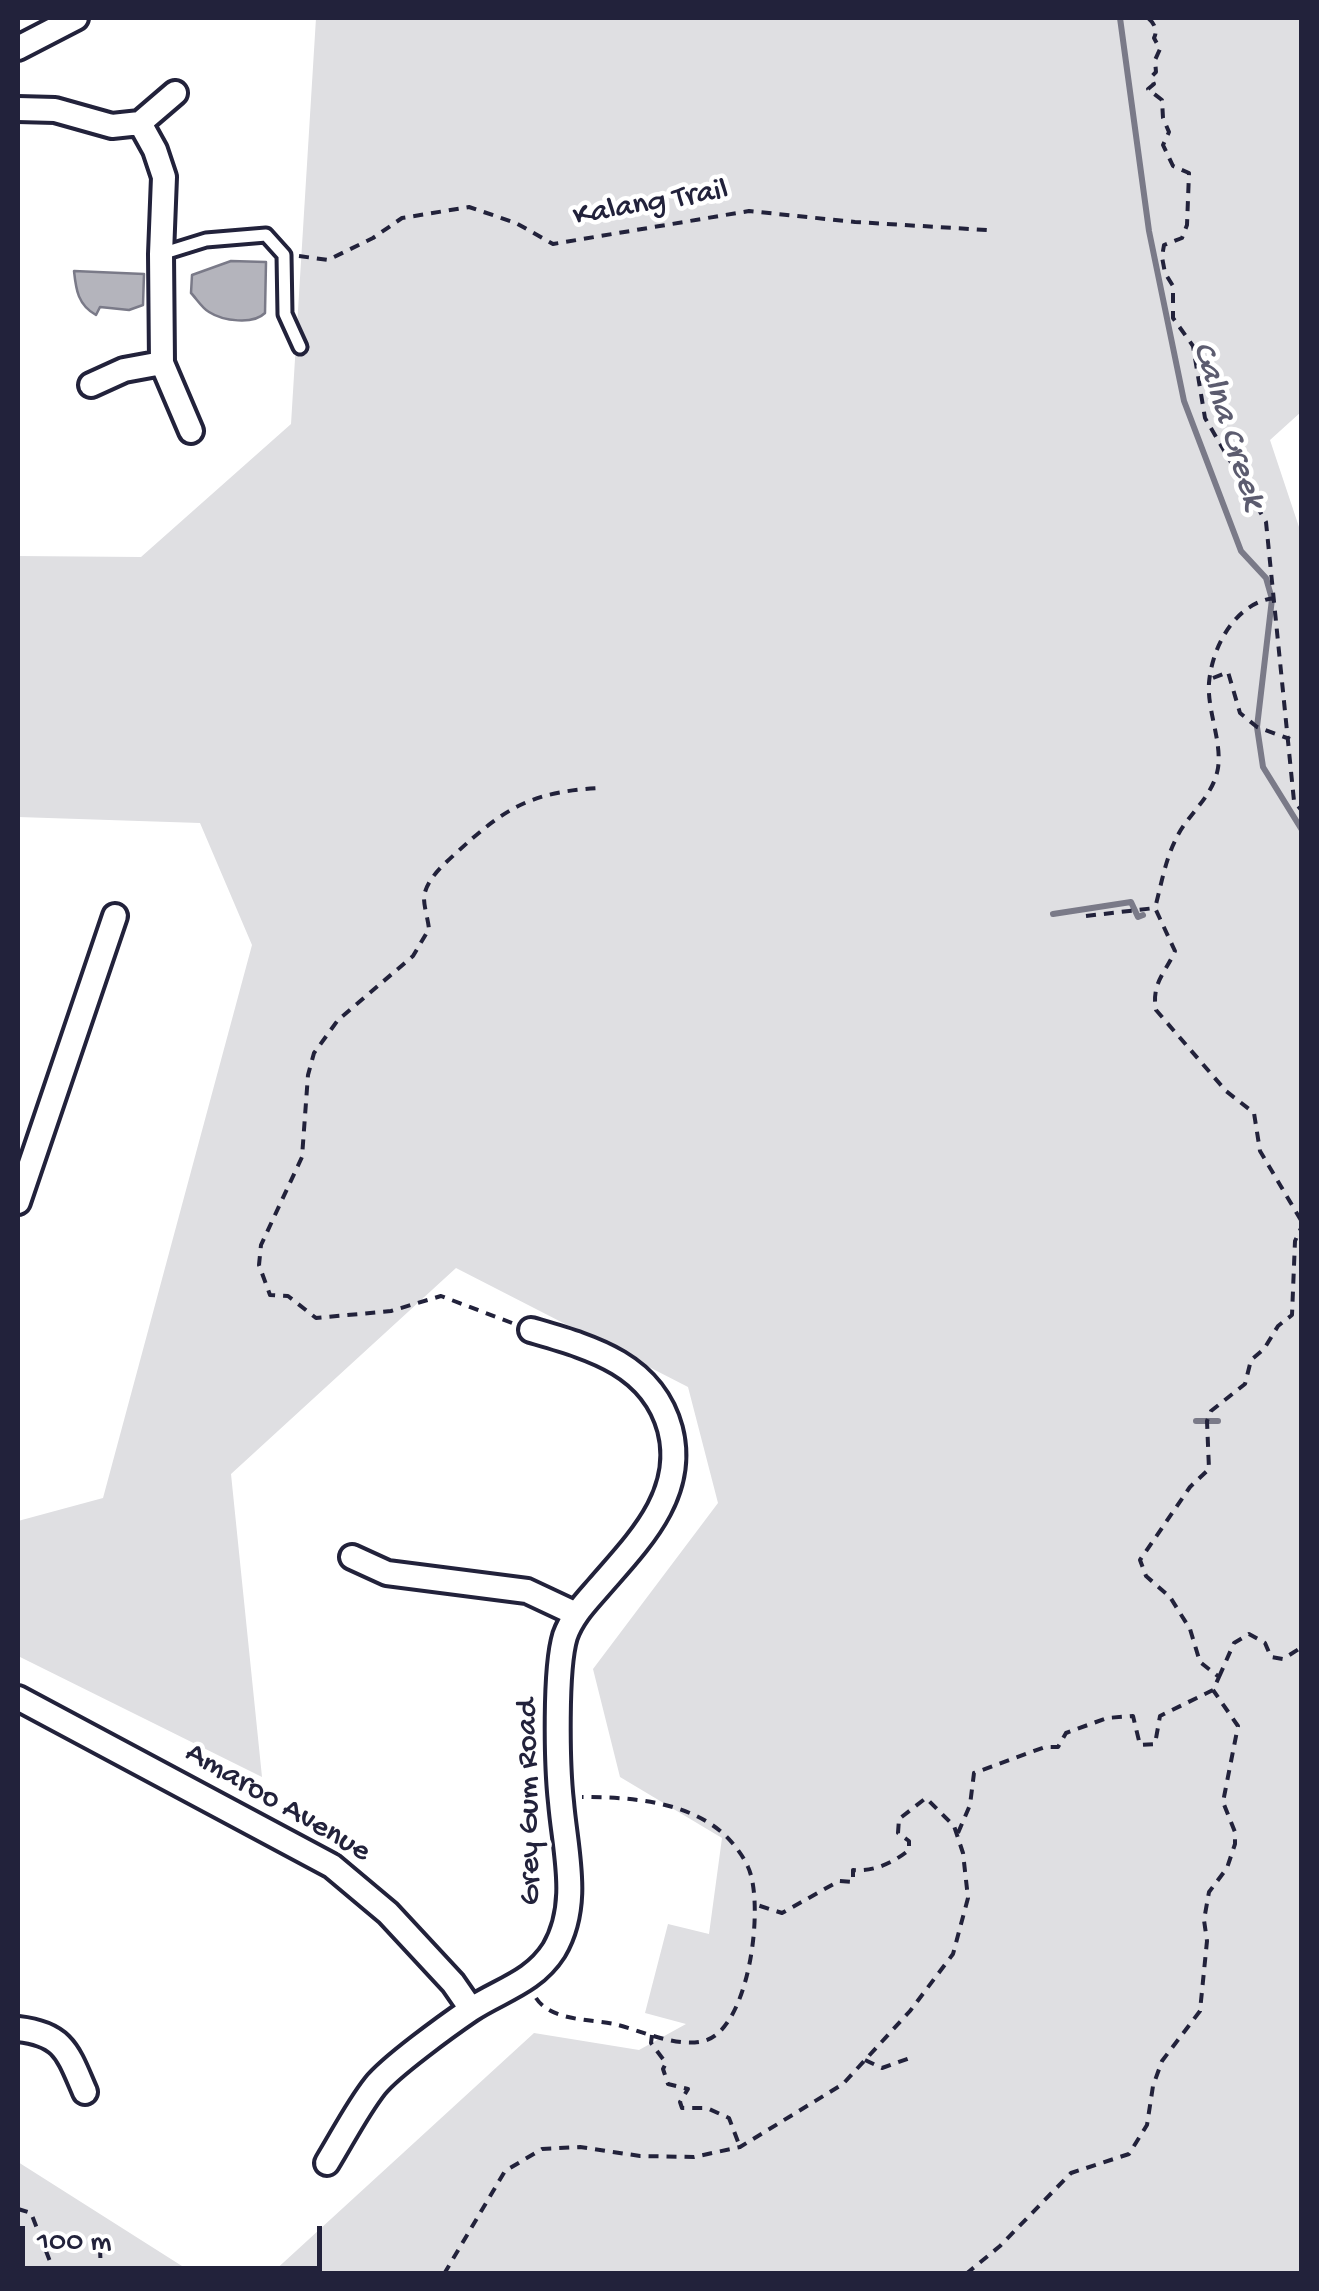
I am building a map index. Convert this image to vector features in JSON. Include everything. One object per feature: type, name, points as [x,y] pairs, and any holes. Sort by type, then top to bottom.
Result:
[{"type":"street","points":[[18,48],[76,18]]},
{"type":"street","points":[[18,109],[55,110],[112,126],[140,123],[175,93]]},
{"type":"street","points":[[140,123],[164,177],[162,364],[190,431]]},
{"type":"street","points":[[91,385],[124,370],[162,364]]},
{"type":"street","points":[[18,1202],[24,1162],[115,916]]},
{"type":"street","name":"Grey Gum Road","points":[[327,2162],[377,2084],[472,2009],[526,1982],[555,1948],[569,1913],[560,1796],[565,1636],[576,1614],[644,1535],[666,1499],[673,1473],[673,1446],[661,1406],[639,1376],[619,1361],[590,1348],[530,1330]]},
{"type":"street","points":[[352,1557],[388,1573],[527,1591],[576,1614]]},
{"type":"street","name":"Amaroo Avenue","points":[[18,1698],[332,1866],[388,1913],[454,1983],[472,2009]]},
{"type":"street","points":[[18,2029],[41,2034],[67,2050],[85,2092]]},
{"type":"lane","points":[[161,254],[206,240],[266,235],[284,254],[285,314],[300,347]]},
{"type":"path","points":[[1148,18],[1154,23],[1154,38],[1160,49],[1155,60],[1156,72],[1151,77],[1154,84],[1148,88],[1162,100],[1169,132],[1163,145],[1173,166],[1188,173],[1187,225],[1182,238],[1164,246],[1164,273],[1173,286],[1173,318],[1193,346],[1205,418],[1266,522],[1294,801],[1302,811]]},
{"type":"path","name":"Kalang Trail","points":[[284,254],[328,260],[373,238],[402,218],[469,206],[516,223],[553,244],[750,211],[987,230]]},
{"type":"path","points":[[1220,1677],[1200,1662],[1190,1628],[1170,1596],[1146,1576],[1140,1560],[1190,1487],[1209,1469],[1207,1421],[1211,1410],[1245,1384],[1251,1360],[1292,1315],[1294,1241],[1302,1224],[1290,1197],[1260,1151],[1254,1113],[1226,1091],[1156,1010],[1153,994],[1162,969],[1175,950],[1155,908],[1175,838],[1202,804],[1218,768],[1210,679],[1217,653],[1231,622],[1253,604],[1275,598]]},
{"type":"path","points":[[1210,679],[1228,672],[1240,713],[1257,727],[1290,738]]},
{"type":"path","points":[[530,1330],[441,1296],[391,1310],[316,1318],[288,1296],[270,1295],[259,1265],[260,1255],[302,1156],[308,1075],[314,1052],[338,1020],[413,956],[430,928],[424,896],[436,874],[498,816],[560,790],[599,788]]},
{"type":"path","points":[[1294,801],[1302,796]]},
{"type":"path","points":[[1086,916],[1155,908]]},
{"type":"path","points":[[444,2274],[505,2171],[542,2149],[580,2147],[640,2156],[694,2157],[740,2147],[843,2084],[910,2011],[953,1954],[968,1898],[958,1833],[970,1805],[974,1773],[1045,1747],[1058,1747],[1066,1733],[1106,1718],[1134,1716],[1140,1744],[1155,1744],[1160,1716],[1213,1690],[1234,1642],[1249,1634],[1265,1643],[1271,1656],[1283,1659],[1302,1647]]},
{"type":"path","points":[[966,2274],[1000,2246],[1072,2173],[1129,2154],[1147,2125],[1162,2060],[1200,2011],[1209,1892],[1226,1868],[1235,1844],[1235,1832],[1223,1802],[1238,1726],[1213,1690]]},
{"type":"path","points":[[526,1982],[542,2006],[558,2014],[652,2035],[703,2041],[721,2031],[734,2015],[749,1970],[754,1904],[748,1867],[728,1838],[700,1816],[615,1796],[560,1796]]},
{"type":"path","points":[[754,1904],[782,1913],[838,1882],[853,1882],[853,1870],[868,1872],[897,1860],[909,1850],[909,1841],[898,1833],[899,1819],[926,1798],[958,1833]]},
{"type":"path","points":[[652,2035],[651,2044],[666,2062],[663,2070],[668,2084],[688,2089],[680,2102],[682,2108],[707,2108],[729,2118],[740,2147]]},
{"type":"path","points":[[865,2060],[882,2068],[910,2058]]},
{"type":"path","points":[[18,2209],[30,2213],[42,2234],[55,2274]]},
{"type":"path","points":[[100,2248],[101,2274]]},
{"type":"shaded area","points":[[316,18],[1301,18],[1301,412],[1270,440],[1302,536],[1301,2273],[272,2273],[534,2033],[639,2050],[686,2024],[645,2013],[668,1924],[709,1934],[722,1838],[620,1777],[593,1669],[718,1503],[688,1387],[456,1268],[231,1474],[262,1777],[18,1656],[18,1521],[103,1498],[252,945],[200,823],[18,817],[18,556],[141,557],[291,424]]},
{"type":"shaded area","points":[[231,261],[266,262],[265,313],[260,317],[222,318],[206,310],[191,293],[192,275]]},
{"type":"shaded area","points":[[74,271],[144,274],[143,305],[129,310],[100,307],[96,315],[82,302]]},
{"type":"shaded area","points":[[18,2162],[193,2273],[18,2273]]},
{"type":"waterway","name":"Calna Creek","points":[[1120,18],[1149,231],[1184,401],[1241,551],[1266,578],[1272,599],[1257,727],[1263,767],[1302,830]]},
{"type":"waterway","points":[[1053,914],[1131,902],[1138,917],[1143,915]]},
{"type":"waterway","points":[[1196,1421],[1218,1421]]}]
